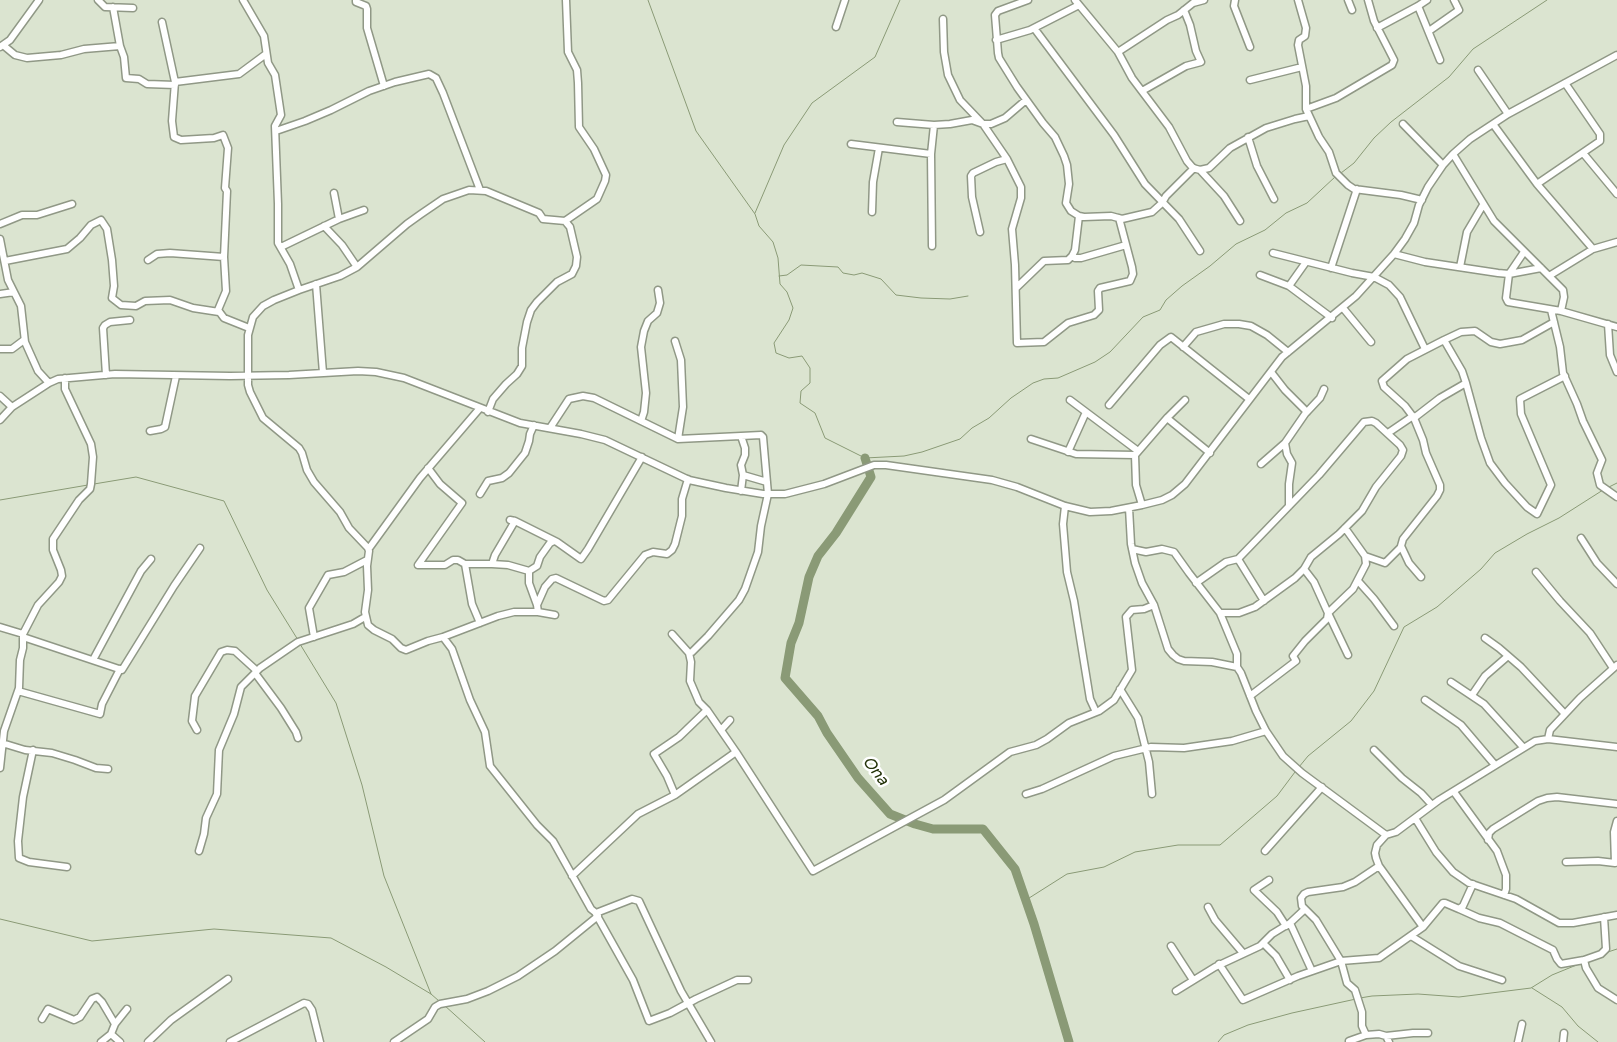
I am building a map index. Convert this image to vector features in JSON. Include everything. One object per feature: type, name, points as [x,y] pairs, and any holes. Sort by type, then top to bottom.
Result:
[{"type":"street","points":[[39,0],[10,40],[1,46],[15,55],[27,58],[61,55],[84,49],[120,46]]},
{"type":"street","points":[[98,0],[105,7],[133,8]]},
{"type":"street","points":[[243,0],[264,36],[268,63],[275,75],[281,115],[275,126],[278,243],[290,264],[299,290]]},
{"type":"street","points":[[356,0],[356,2],[366,6],[367,9],[369,34],[384,86]]},
{"type":"street","points":[[555,615],[538,608],[514,612],[428,641],[409,650],[404,649],[392,639],[371,628],[365,617],[368,590],[368,548],[349,528],[340,512],[314,482],[307,470],[299,448],[259,412],[248,384],[247,347],[249,328],[253,317],[263,306],[299,290],[340,276],[357,267],[407,224],[443,199],[469,190],[480,190],[539,213],[543,219],[565,221],[597,198],[606,175],[594,149],[579,127],[577,70],[568,52],[566,0]]},
{"type":"street","points":[[836,27],[845,0]]},
{"type":"street","points":[[1028,0],[1013,3],[998,11],[995,15],[999,58],[1026,100],[1055,137],[1067,165],[1069,184],[1066,203],[1071,211],[1079,216],[1111,216],[1120,218],[1152,212],[1162,203],[1166,196],[1197,170],[1209,168],[1230,148],[1266,128],[1309,116]]},
{"type":"street","points":[[1118,52],[1200,0]]},
{"type":"street","points":[[1235,0],[1234,6],[1250,47]]},
{"type":"street","points":[[1298,0],[1306,28],[1305,36],[1299,40],[1298,45],[1306,86],[1306,109],[1329,152],[1336,173],[1348,185],[1357,189],[1422,200]]},
{"type":"street","points":[[1348,0],[1352,10]]},
{"type":"street","points":[[1306,109],[1336,98],[1392,65],[1394,60],[1377,28],[1368,0]]},
{"type":"street","points":[[1377,28],[1427,0]]},
{"type":"street","points":[[1430,31],[1459,10],[1454,0]]},
{"type":"street","points":[[996,40],[1034,28],[1077,2],[1118,52],[1142,92],[1169,127],[1181,151],[1197,170],[1224,196],[1240,221]]},
{"type":"street","points":[[1418,6],[1430,31],[1440,60]]},
{"type":"street","points":[[113,7],[120,46],[124,57],[126,78],[139,79],[147,84],[175,84],[239,74],[266,54]]},
{"type":"street","points":[[1142,92],[1186,66],[1201,62],[1196,52],[1190,25],[1184,10]]},
{"type":"street","points":[[943,19],[944,52],[948,75],[960,100],[984,124],[1008,159],[1022,191],[1012,229],[1017,343],[1044,342],[1068,323],[1097,312],[1100,304],[1098,291],[1102,287],[1130,281],[1133,274],[1120,218]]},
{"type":"street","points":[[162,22],[175,84],[172,121],[174,137],[181,140],[223,136],[228,148],[225,188],[227,192],[224,257],[226,291],[219,307],[219,312]]},
{"type":"street","points":[[1034,28],[1114,135],[1145,184],[1179,219],[1200,251]]},
{"type":"street","points":[[0,420],[12,407],[58,378],[106,375],[176,376],[376,372],[404,378],[520,423],[605,440],[688,480],[741,491],[785,494],[824,484],[862,469],[886,465],[992,480],[1017,487],[1065,506],[1090,512],[1129,508],[1162,500],[1172,495],[1185,484],[1288,352],[1343,308],[1394,254],[1405,240],[1414,223],[1422,200],[1443,165],[1453,154],[1470,139],[1508,114],[1617,55]]},
{"type":"street","points":[[1250,80],[1302,67]]},
{"type":"street","points":[[1478,70],[1508,114]]},
{"type":"street","points":[[276,131],[331,110],[369,91],[429,74],[436,78],[443,93],[480,190]]},
{"type":"street","points":[[1537,184],[1600,141],[1600,136],[1565,83]]},
{"type":"street","points":[[898,122],[934,125],[967,120],[991,124],[1005,118],[1026,100]]},
{"type":"street","points":[[1403,124],[1443,165]]},
{"type":"street","points":[[1493,124],[1537,184],[1593,249]]},
{"type":"street","points":[[932,246],[931,154],[934,125]]},
{"type":"street","points":[[1248,137],[1257,166],[1274,199]]},
{"type":"street","points":[[851,144],[931,154]]},
{"type":"street","points":[[872,212],[873,182],[879,148]]},
{"type":"street","points":[[1583,153],[1617,194]]},
{"type":"street","points":[[1453,154],[1494,221],[1563,290],[1564,297],[1561,311]]},
{"type":"street","points":[[980,232],[972,197],[971,176],[973,173],[1008,159]]},
{"type":"street","points":[[1331,268],[1357,189]]},
{"type":"street","points":[[334,193],[339,219]]},
{"type":"street","points":[[0,224],[22,215],[37,215],[72,204]]},
{"type":"street","points":[[1460,267],[1466,232],[1483,205]]},
{"type":"street","points":[[281,248],[339,219],[364,210]]},
{"type":"street","points":[[1016,288],[1044,261],[1068,260],[1072,256],[1075,250],[1079,216]]},
{"type":"street","points":[[5,260],[67,249],[91,225],[101,220],[107,229],[112,260],[114,286],[112,298],[121,304],[136,306],[145,301],[170,300],[193,308],[219,312],[224,318],[249,328]]},
{"type":"street","points":[[488,412],[493,399],[517,374],[522,366],[522,348],[527,322],[532,310],[537,302],[557,282],[572,274],[576,266],[577,257],[570,227],[565,221]]},
{"type":"street","points":[[324,226],[342,245],[357,267]]},
{"type":"street","points":[[0,239],[8,280],[21,306],[24,340],[38,371],[49,383]]},
{"type":"street","points":[[1549,276],[1593,249],[1617,242]]},
{"type":"street","points":[[1072,256],[1081,258],[1126,245]]},
{"type":"street","points":[[1524,252],[1509,274],[1506,298],[1508,302],[1561,311],[1617,327]]},
{"type":"street","points":[[148,260],[157,254],[164,253],[224,257]]},
{"type":"street","points":[[1273,253],[1374,277],[1389,285],[1396,291],[1425,349]]},
{"type":"street","points":[[1394,254],[1425,262],[1509,274],[1541,268]]},
{"type":"street","points":[[1289,286],[1306,262]]},
{"type":"street","points":[[1260,275],[1289,286],[1332,318]]},
{"type":"street","points":[[316,284],[323,373]]},
{"type":"street","points":[[641,422],[646,392],[641,347],[648,321],[657,313],[660,303],[658,290]]},
{"type":"street","points":[[0,294],[14,292]]},
{"type":"street","points":[[1343,308],[1371,342]]},
{"type":"street","points":[[1551,310],[1565,376],[1583,421],[1602,460],[1597,473],[1600,485],[1613,492],[1617,497]]},
{"type":"street","points":[[106,375],[103,328],[110,322],[130,320]]},
{"type":"street","points":[[1365,556],[1385,563],[1400,548],[1402,542],[1440,490],[1440,484],[1413,417],[1405,406],[1384,387],[1382,382],[1407,359],[1461,332],[1475,331],[1494,344],[1509,343],[1522,340],[1554,322]]},
{"type":"street","points":[[1183,347],[1196,332],[1224,324],[1239,324],[1251,326],[1267,335],[1288,352]]},
{"type":"street","points":[[1608,324],[1610,355],[1617,372]]},
{"type":"street","points":[[1109,405],[1160,345],[1172,337],[1249,400]]},
{"type":"street","points":[[0,349],[12,349],[24,340]]},
{"type":"street","points":[[1444,340],[1462,371],[1490,463],[1505,484],[1527,507],[1537,514],[1551,484],[1521,414],[1520,400],[1565,376]]},
{"type":"street","points":[[676,342],[681,360],[683,406],[678,439]]},
{"type":"street","points":[[1271,372],[1285,390],[1307,412]]},
{"type":"street","points":[[150,431],[165,427],[176,376]]},
{"type":"street","points":[[0,768],[2,743],[10,711],[18,691],[23,636],[38,605],[60,582],[61,573],[53,550],[53,539],[91,484],[93,456],[91,444],[65,389],[65,378]]},
{"type":"street","points":[[1388,433],[1466,383]]},
{"type":"street","points":[[1261,464],[1285,443],[1307,412],[1320,398],[1324,390]]},
{"type":"street","points":[[0,396],[12,407]]},
{"type":"street","points":[[550,428],[568,399],[583,396],[594,398],[678,439],[761,435],[763,437],[768,494],[760,526],[758,552],[741,598],[708,636],[692,652],[689,652]]},
{"type":"street","points":[[1070,400],[1136,453]]},
{"type":"street","points":[[1142,505],[1136,485],[1136,453],[1185,400]]},
{"type":"street","points":[[368,548],[428,468],[480,408]]},
{"type":"street","points":[[1068,452],[1086,412]]},
{"type":"street","points":[[1167,418],[1210,453]]},
{"type":"street","points":[[1196,582],[1226,562],[1238,559],[1342,449],[1364,422],[1372,421],[1402,447],[1401,456],[1376,487],[1362,511],[1311,557],[1304,569],[1284,588],[1255,607],[1239,613],[1220,613]]},
{"type":"street","points":[[480,494],[488,481],[502,478],[509,473],[525,452],[534,425]]},
{"type":"street","points":[[741,436],[745,448],[741,468],[743,475],[741,491]]},
{"type":"street","points":[[1031,439],[1068,452],[1086,455],[1136,453]]},
{"type":"street","points":[[1285,443],[1292,463],[1289,484],[1289,506]]},
{"type":"street","points":[[492,564],[495,554],[513,521],[554,540],[581,558],[642,457]]},
{"type":"street","points":[[428,468],[440,484],[462,502],[418,565],[445,565],[453,560],[458,560],[465,564],[508,565],[529,571],[537,566],[540,557],[554,540]]},
{"type":"street","points":[[743,475],[768,482]]},
{"type":"street","points":[[538,608],[545,587],[552,579],[556,578],[600,601],[608,600],[645,555],[652,552],[667,554],[672,550],[676,544],[682,516],[682,499],[688,480]]},
{"type":"street","points":[[1065,506],[1063,524],[1067,572],[1074,601],[1090,698],[1096,712]]},
{"type":"street","points":[[1129,508],[1132,549],[1142,583],[1154,605],[1168,649],[1178,659],[1184,661],[1212,662],[1237,668],[1242,673],[1266,732],[1283,756],[1302,773],[1386,835]]},
{"type":"street","points":[[1250,696],[1296,661],[1293,656],[1327,619],[1328,613],[1353,589],[1358,581],[1366,564],[1365,556],[1345,528]]},
{"type":"street","points":[[1581,538],[1597,563],[1617,584]]},
{"type":"street","points":[[18,691],[100,714],[102,704],[112,682],[120,669],[124,668],[137,642],[200,548]]},
{"type":"street","points":[[1400,548],[1409,563],[1421,577]]},
{"type":"street","points":[[1132,549],[1146,552],[1162,549],[1174,552],[1220,613],[1237,654],[1237,668]]},
{"type":"street","points":[[94,660],[141,572],[151,559]]},
{"type":"street","points":[[1238,559],[1264,601]]},
{"type":"street","points":[[314,637],[309,608],[328,575],[344,572],[367,560]]},
{"type":"street","points":[[465,564],[472,604],[480,623]]},
{"type":"street","points":[[1304,569],[1314,582],[1348,655]]},
{"type":"street","points":[[529,571],[529,584],[538,608]]},
{"type":"street","points":[[1536,572],[1590,633],[1615,667],[1580,698],[1550,730],[1548,739]]},
{"type":"street","points":[[1358,581],[1394,626]]},
{"type":"street","points":[[672,634],[689,652],[691,662],[690,681],[699,702],[707,710],[736,752],[813,871],[944,800],[1010,752],[1036,744],[1053,735],[1069,723],[1096,712],[1114,700],[1132,673],[1133,668],[1126,617],[1132,610],[1146,609],[1154,605]]},
{"type":"street","points":[[199,850],[206,818],[217,794],[219,750],[234,714],[241,687],[256,672],[298,642],[353,624],[365,617]]},
{"type":"street","points":[[0,627],[120,669]]},
{"type":"street","points":[[443,637],[452,649],[470,700],[485,732],[490,766],[537,825],[550,837],[579,885],[586,902],[597,914],[633,980],[649,1021],[670,1013],[738,980],[748,980]]},
{"type":"street","points":[[1485,638],[1508,656],[1565,714]]},
{"type":"street","points":[[196,730],[192,721],[195,696],[221,652],[227,650],[236,651],[256,672],[281,708],[298,738]]},
{"type":"street","points":[[1472,695],[1485,676],[1508,656]]},
{"type":"street","points":[[1451,682],[1484,704],[1523,747]]},
{"type":"street","points":[[1120,689],[1138,718],[1152,794]]},
{"type":"street","points":[[1425,700],[1461,725],[1495,765]]},
{"type":"street","points":[[675,795],[667,776],[654,754],[680,736],[707,710]]},
{"type":"street","points":[[721,730],[730,720]]},
{"type":"street","points":[[1026,794],[1042,789],[1110,758],[1156,747],[1184,748],[1232,741],[1266,732]]},
{"type":"street","points":[[1423,927],[1379,866],[1375,853],[1386,835],[1396,832],[1432,806],[1535,741],[1548,739],[1617,747]]},
{"type":"street","points":[[2,743],[25,750],[33,750],[75,760],[96,768],[108,769]]},
{"type":"street","points":[[33,750],[23,797],[18,841],[19,858],[29,862],[67,867]]},
{"type":"street","points":[[1374,750],[1402,778],[1421,793],[1432,806]]},
{"type":"street","points":[[572,876],[638,814],[675,795],[736,752]]},
{"type":"street","points":[[1265,851],[1322,786]]},
{"type":"street","points":[[1454,792],[1497,851],[1506,875],[1504,895]]},
{"type":"street","points":[[1488,840],[1489,833],[1494,829],[1530,806],[1547,798],[1557,797],[1617,804]]},
{"type":"street","points":[[1415,818],[1436,852],[1453,872],[1463,880],[1525,903],[1559,922],[1573,923],[1617,915]]},
{"type":"street","points":[[1566,862],[1598,861],[1616,863],[1614,832],[1617,821]]},
{"type":"street","points":[[1366,1035],[1362,1026],[1362,1012],[1354,988],[1347,983],[1341,961],[1316,920],[1305,909],[1301,898],[1304,894],[1355,882],[1379,866]]},
{"type":"street","points":[[1269,880],[1254,890],[1288,924],[1312,971]]},
{"type":"street","points":[[1459,909],[1466,902],[1474,884]]},
{"type":"street","points":[[394,1042],[428,1019],[435,1007],[440,1004],[467,999],[518,976],[555,951],[597,914],[632,899],[639,901],[672,973],[709,1041]]},
{"type":"street","points":[[1220,964],[1243,1000],[1341,961],[1379,958],[1423,927],[1444,903],[1479,918],[1500,924],[1553,950],[1561,964],[1584,960],[1601,954],[1606,949],[1604,917]]},
{"type":"street","points":[[1208,907],[1214,920],[1243,953]]},
{"type":"street","points":[[1176,991],[1220,964],[1263,943],[1305,909]]},
{"type":"street","points":[[1411,936],[1460,966],[1502,980]]},
{"type":"street","points":[[1263,943],[1282,964],[1290,980]]},
{"type":"street","points":[[1172,946],[1193,980]]},
{"type":"street","points":[[1584,960],[1586,968],[1598,988],[1617,1000]]},
{"type":"street","points":[[148,1042],[171,1020],[228,979]]},
{"type":"street","points":[[42,1019],[48,1009],[74,1020],[80,1017],[92,999],[97,997],[115,1024]]},
{"type":"street","points":[[230,1042],[304,1004],[308,1004],[312,1010],[320,1042]]},
{"type":"street","points":[[101,1042],[111,1034],[115,1024],[127,1009]]},
{"type":"street","points":[[1518,1042],[1522,1024]]},
{"type":"street","points":[[1349,1041],[1366,1035],[1379,1034],[1388,1039],[1413,1033],[1428,1033]]},
{"type":"street","points":[[1564,1033],[1564,1042]]},
{"type":"street","points":[[111,1034],[120,1042]]},
{"type":"waterway","name":"Ona","points":[[648,0],[696,131],[755,214],[759,226],[773,242],[778,258],[780,284],[787,292],[793,308],[789,320],[774,343],[776,353],[789,358],[802,356],[810,368],[810,383],[801,391],[800,403],[815,413],[825,438],[865,458],[904,456],[960,439],[1033,383],[1044,379],[1058,378],[1095,362],[1110,352],[1143,317],[1160,310],[1166,300],[1182,286],[1236,244],[1265,230],[1286,213],[1307,203],[1335,177]]},
{"type":"waterway","points":[[755,213],[784,145],[812,103],[875,57],[900,0]]},
{"type":"waterway","points":[[1341,173],[1354,163],[1374,138],[1391,122],[1449,77],[1473,49],[1547,0]]},
{"type":"waterway","points":[[779,276],[787,275],[801,265],[838,267],[843,273],[854,275],[862,273],[881,279],[896,295],[950,299],[968,296]]},
{"type":"waterway","name":"Ona","points":[[865,458],[871,477],[836,533],[818,556],[809,577],[799,623],[791,643],[785,678],[818,716],[827,733],[858,778],[890,814],[933,829],[983,829],[1015,869],[1034,924],[1069,1042]]},
{"type":"waterway","points":[[94,484],[136,477],[224,501],[267,590],[298,640]]},
{"type":"waterway","points":[[1609,487],[1617,483]]},
{"type":"waterway","points":[[0,500],[88,485]]},
{"type":"waterway","points":[[1299,767],[1308,756],[1351,721],[1374,691],[1404,627],[1437,607],[1481,569],[1495,553],[1559,518],[1603,490]]},
{"type":"waterway","points":[[300,644],[336,703],[362,785],[384,876],[431,994]]},
{"type":"waterway","points":[[1026,900],[1067,874],[1104,867],[1135,852],[1178,845],[1220,845],[1277,796],[1295,772]]},
{"type":"waterway","points":[[0,919],[92,941],[214,929],[331,938],[386,967],[431,994],[439,1001]]},
{"type":"waterway","points":[[1608,952],[1617,949]]},
{"type":"waterway","points":[[1360,998],[1418,994],[1459,997],[1531,988],[1552,975],[1579,964]]},
{"type":"waterway","points":[[1532,988],[1562,1007],[1578,1026],[1598,1042]]},
{"type":"waterway","points":[[1218,1042],[1224,1035],[1248,1025],[1356,999]]},
{"type":"waterway","points":[[444,1005],[485,1042]]}]
